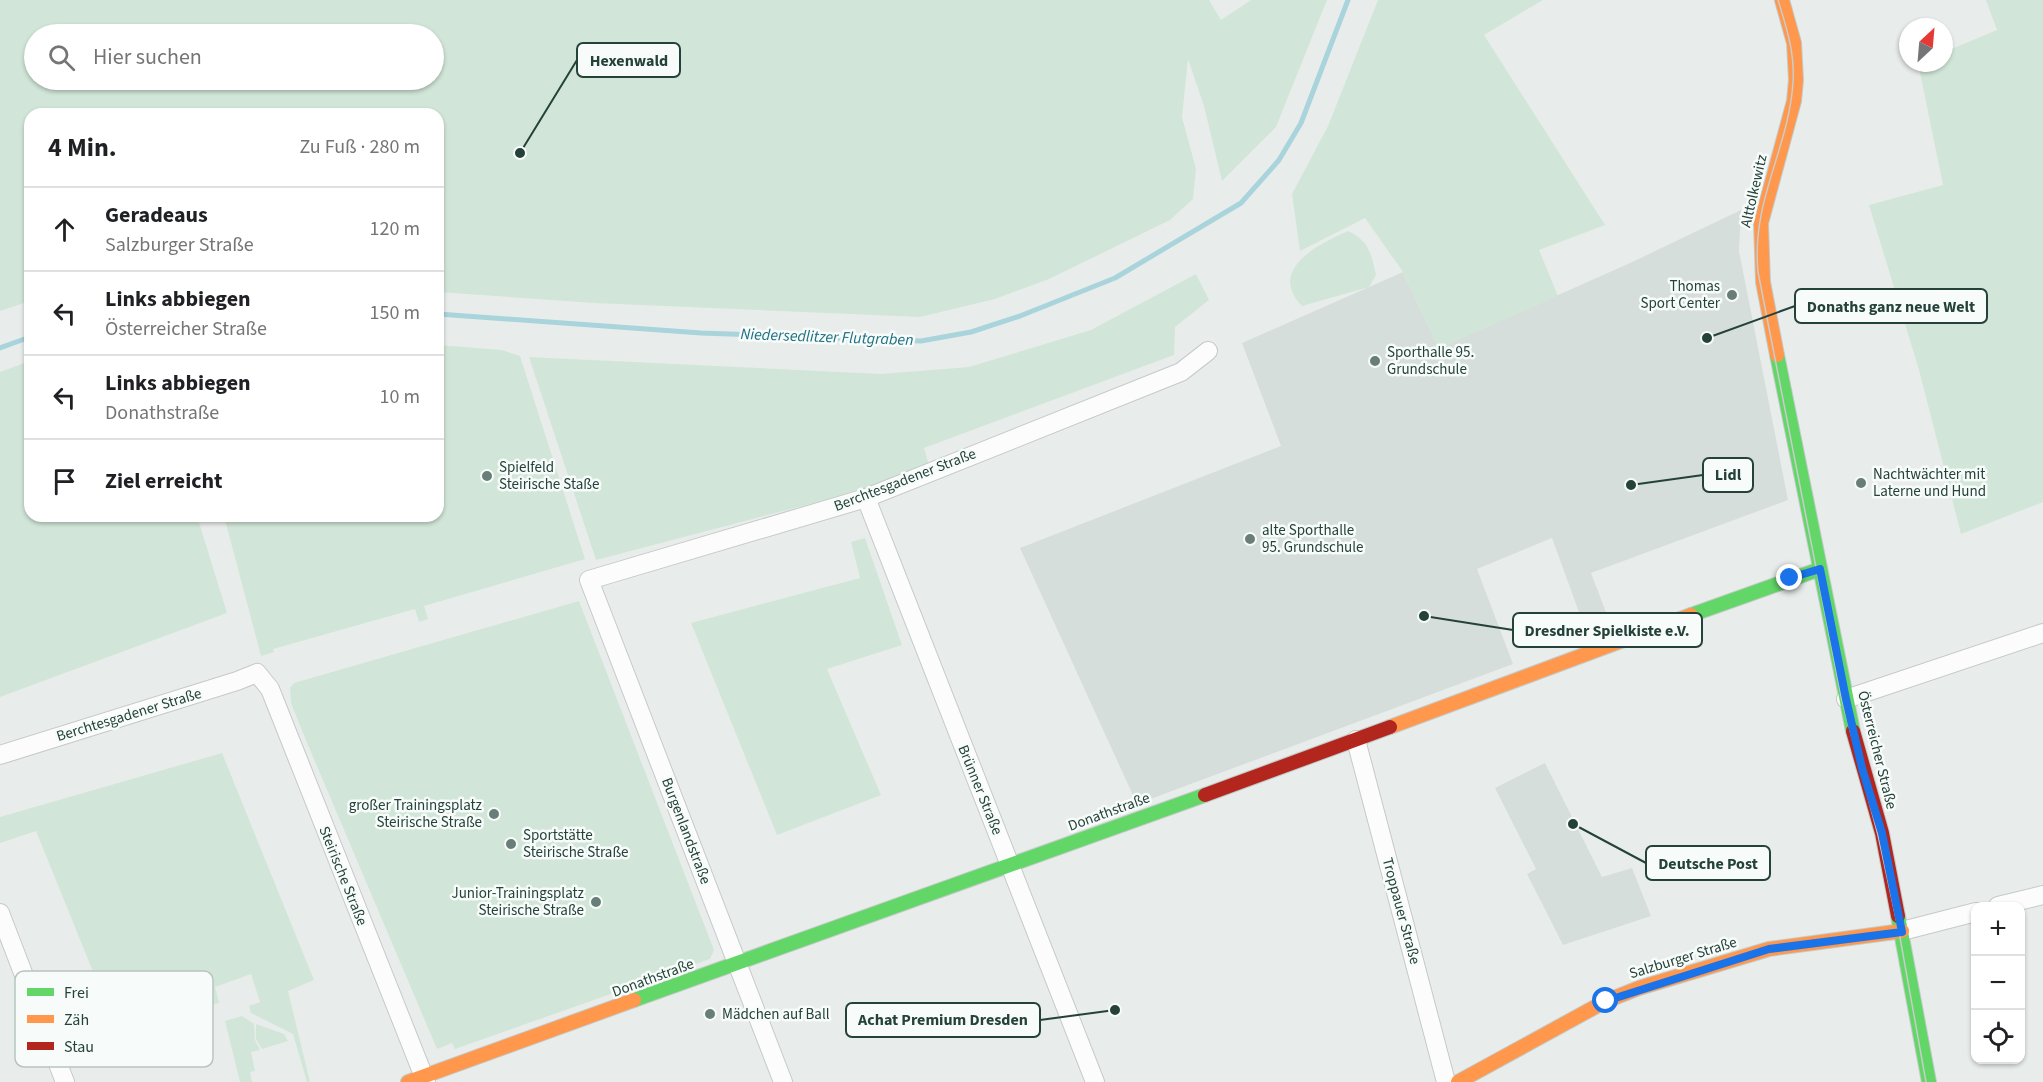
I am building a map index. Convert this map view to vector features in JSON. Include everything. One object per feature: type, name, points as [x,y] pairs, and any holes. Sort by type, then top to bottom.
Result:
[{"type":"street","name":"Alttolkewitz","points":[[1782,0],[1794,43],[1796,80],[1794,101],[1761,223],[1760,252],[1763,282],[1792,425]]},
{"type":"street","name":"Berchtesgadener Straße","points":[[589,580],[866,498],[1181,372],[1208,351]]},
{"type":"street","name":"Österreicher Straße","points":[[1792,425],[1846,699],[1862,768],[1882,833],[1929,1082]]},
{"type":"street","name":"Brünner Straße","points":[[866,498],[1095,1082]]},
{"type":"street","name":"Donathstraße","points":[[419,1080],[1820,569]]},
{"type":"street","name":"Burgenlandstraße","points":[[589,580],[783,1082]]},
{"type":"street","points":[[1846,699],[2043,633]]},
{"type":"street","name":"Berchtesgadener Straße","points":[[0,755],[237,681],[257,672]]},
{"type":"street","name":"Steirische Straße","points":[[257,672],[270,689],[419,1080]]},
{"type":"street","name":"Troppauer Straße","points":[[1356,740],[1446,1082]]},
{"type":"street","points":[[2014,902],[2043,895]]},
{"type":"street","points":[[0,913],[22,971]]},
{"type":"street","points":[[1902,932],[1971,913]]},
{"type":"street","name":"Salzburger Straße","points":[[1458,1082],[1606,1001],[1639,988],[1769,949],[1902,932]]},
{"type":"street","points":[[59,1067],[65,1082]]},
{"type":"shaded area","points":[[1741,210],[1739,251],[1788,500],[1591,573],[1612,628],[1588,637],[1552,538],[1477,569],[1513,664],[1137,804],[1020,548],[1281,446],[1242,343],[1403,272],[1439,348],[1630,263]]},
{"type":"shaded area","points":[[1545,763],[1602,877],[1632,868],[1651,916],[1563,945],[1527,874],[1536,869],[1495,788]]},
{"type":"green space","points":[[0,0],[1209,0],[1221,20],[1251,0],[1327,0],[1276,127],[1222,181],[1204,106],[1188,59],[1182,117],[1196,169],[1193,199],[1170,220],[1049,279],[995,299],[920,317],[594,303],[444,292],[444,108],[24,108],[24,303],[0,311]]},
{"type":"green space","points":[[1378,0],[1543,0],[1484,35],[1605,225],[1539,250],[1558,296],[1439,348],[1403,272],[1365,218],[1300,251],[1292,194],[1328,126]]},
{"type":"green space","points":[[1986,0],[2043,0],[2043,502],[1961,534],[1919,370],[1869,205],[1943,185],[1920,72],[1953,72],[1953,48],[1997,30]]},
{"type":"green space","points":[[1348,231],[1361,239],[1368,248],[1376,275],[1369,287],[1302,306],[1293,293],[1290,281],[1293,270],[1311,251]]},
{"type":"green space","points":[[1196,274],[1209,300],[1175,327],[1174,355],[924,448],[929,465],[871,488],[596,560],[529,357],[881,374],[969,367],[1091,330]]},
{"type":"green space","points":[[444,345],[502,350],[520,356],[585,559],[424,606],[428,619],[419,622],[415,609],[273,649],[274,652],[261,656],[226,522],[444,522]]},
{"type":"green space","points":[[24,363],[24,522],[199,522],[227,613],[0,697],[0,372]]},
{"type":"green space","points":[[865,538],[902,645],[827,669],[881,795],[777,835],[691,623],[860,578],[851,542]]},
{"type":"green space","name":"Sportstätte Steirische Straße","points":[[579,601],[714,950],[710,959],[455,1049],[452,1043],[437,1049],[305,738],[291,703],[290,688],[294,683]]},
{"type":"green space","points":[[222,753],[314,980],[288,991],[310,1082],[307,1082],[293,1034],[251,1013],[249,1006],[260,1002],[251,974],[215,987],[219,1003],[213,1004],[213,971],[93,971],[36,831],[0,843],[0,817]]},
{"type":"green space","points":[[242,1016],[254,1024],[255,1040],[260,1050],[251,1052],[255,1071],[250,1072],[252,1082],[240,1082],[225,1021]]},
{"type":"green space","points":[[256,1024],[284,1034],[288,1041],[262,1049],[256,1039]]},
{"type":"waterway","name":"Niedersedlitzer Flutgraben","points":[[444,314],[701,333],[921,341],[971,332],[1020,316],[1115,278],[1241,203],[1279,160],[1301,123],[1348,0]]},
{"type":"waterway","name":"Niedersedlitzer Flutgraben","points":[[0,348],[24,339]]},
{"type":"tram line","points":[[1778,0],[1791,50],[1793,82],[1785,130],[1760,221],[1757,246],[1758,272],[1842,700],[1878,835],[1899,932],[1926,1082]]},
{"type":"traffic: fast","points":[[1777,355],[1853,731]]},
{"type":"traffic: fast","points":[[1691,615],[1820,569]]},
{"type":"traffic: fast","points":[[634,1000],[1205,795]]},
{"type":"traffic: fast","points":[[1898,916],[1929,1082]]},
{"type":"traffic: slow","points":[[1777,355],[1763,282],[1761,223],[1794,101],[1796,80],[1794,43],[1782,0]]},
{"type":"traffic: slow","points":[[1390,727],[1691,615]]},
{"type":"traffic: slow","points":[[1458,1082],[1606,1001],[1639,988],[1769,949],[1902,931]]},
{"type":"traffic: slow","points":[[408,1082],[634,1000]]},
{"type":"traffic: jam","points":[[1205,795],[1390,727]]},
{"type":"traffic: jam","points":[[1853,731],[1882,833],[1898,916]]},
{"type":"place","name":"Hexenwald","points":[[520,153]]},
{"type":"place","name":"Thomas Sport Center","points":[[1732,295]]},
{"type":"place","name":"Donaths ganz neue Welt","points":[[1707,338]]},
{"type":"place","name":"Sporthalle 95. Grundschule","points":[[1375,361]]},
{"type":"place","name":"Spielfeld Steirische Staße","points":[[487,476]]},
{"type":"place","name":"Nachtwächter mit Laterne und Hund","points":[[1861,483]]},
{"type":"place","name":"Lidl","points":[[1631,485]]},
{"type":"place","name":"alte Sporthalle 95. Grundschule","points":[[1250,539]]},
{"type":"place","name":"Dresdner Spielkiste e.V.","points":[[1424,616]]},
{"type":"place","name":"großer Trainingsplatz Steirische Straße","points":[[494,814]]},
{"type":"place","name":"Deutsche Post","points":[[1573,824]]},
{"type":"place","name":"Sportstätte Steirische Straße","points":[[511,844]]},
{"type":"place","name":"Junior-Trainingsplatz Steirische Straße","points":[[596,902]]},
{"type":"place","name":"Achat Premium Dresden","points":[[1115,1010]]},
{"type":"place","name":"Mädchen auf Ball","points":[[710,1014]]},
{"type":"route","points":[[1606,1001],[1639,988],[1769,949],[1902,932],[1882,833],[1862,768],[1846,699],[1820,569],[1790,578]]}]
